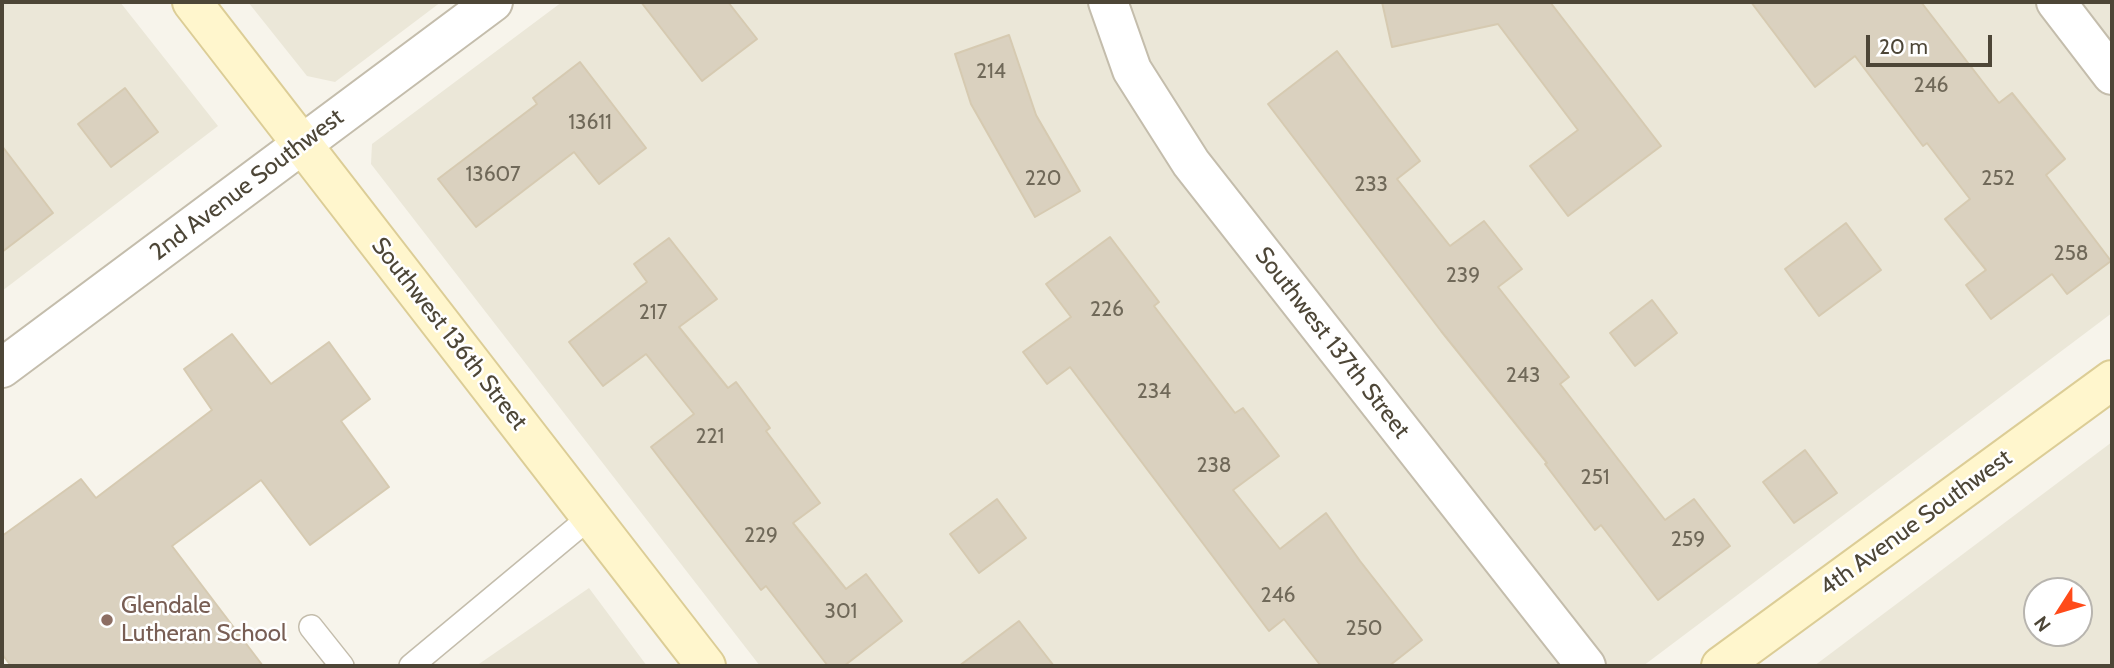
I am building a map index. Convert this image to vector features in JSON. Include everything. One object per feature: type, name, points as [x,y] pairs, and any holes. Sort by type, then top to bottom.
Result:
[{"type":"street","name":"Southwest 136th Street","points":[[192,2],[706,666]]},
{"type":"street","name":"2nd Avenue Southwest","points":[[2,368],[493,2]]},
{"type":"street","name":"Southwest 137th Street","points":[[1108,2],[1132,70],[1191,163],[1586,666]]},
{"type":"street","points":[[2056,2],[2112,75]]},
{"type":"street","name":"4th Avenue Southwest","points":[[1721,666],[2112,380]]},
{"type":"lane","points":[[411,666],[590,517]]},
{"type":"lane","points":[[311,627],[342,666]]},
{"type":"shaded area","points":[[2,2],[120,2],[218,126],[2,291]]},
{"type":"shaded area","points":[[248,2],[441,2],[335,82],[307,76]]},
{"type":"shaded area","points":[[562,2],[2112,2],[2112,313],[1643,666],[760,666],[371,164],[372,144]]},
{"type":"shaded area","points":[[2112,442],[2112,666],[1814,666]]},
{"type":"shaded area","points":[[589,588],[647,666],[476,666]]},
{"type":"building","points":[[641,2],[728,2],[757,39],[702,81]]},
{"type":"building","points":[[1382,2],[1550,2],[1661,146],[1568,216],[1530,166],[1578,130],[1498,24],[1392,47]]},
{"type":"building","points":[[1751,2],[1921,2],[1999,103],[2012,93],[2065,159],[2046,175],[2111,261],[2067,294],[2052,274],[1991,319],[1966,285],[1986,270],[1945,219],[1970,199],[1927,143],[1923,146],[1855,56],[1815,87]]},
{"type":"building","points":[[1009,35],[1036,115],[1080,191],[1035,217],[971,104],[955,54]]},
{"type":"building","points":[[1337,51],[1420,161],[1397,179],[1450,246],[1484,221],[1522,269],[1498,287],[1569,377],[1560,384],[1665,520],[1694,499],[1730,546],[1658,600],[1601,525],[1595,530],[1545,464],[1547,463],[1441,331],[1268,104]]},
{"type":"building","points":[[580,62],[646,148],[599,184],[574,152],[476,227],[438,179],[537,104],[533,98]]},
{"type":"building","points":[[125,88],[158,132],[111,167],[78,124]]},
{"type":"building","points":[[2,146],[53,213],[2,252]]},
{"type":"building","points":[[1846,223],[1881,270],[1819,316],[1785,269]]},
{"type":"building","points":[[1110,237],[1159,302],[1154,306],[1235,413],[1243,408],[1279,456],[1233,490],[1280,549],[1326,513],[1422,640],[1389,666],[1321,666],[1284,619],[1269,631],[1070,367],[1047,384],[1023,352],[1071,317],[1046,284]]},
{"type":"building","points":[[669,238],[717,299],[679,327],[728,388],[736,382],[770,428],[766,431],[820,503],[793,523],[846,589],[866,574],[902,621],[844,666],[828,666],[766,586],[761,590],[651,447],[694,414],[646,354],[603,386],[569,342],[647,282],[634,264]]},
{"type":"building","points":[[1652,300],[1677,333],[1635,366],[1610,333]]},
{"type":"building","points":[[232,334],[271,384],[329,342],[370,399],[341,421],[389,487],[310,545],[261,480],[172,546],[263,666],[11,666],[2,654],[2,536],[81,479],[96,498],[212,410],[184,369]]},
{"type":"building","points":[[1805,450],[1837,493],[1794,523],[1763,482]]},
{"type":"building","points":[[997,499],[1026,538],[979,573],[950,534]]},
{"type":"building","points":[[1019,621],[1054,666],[959,666]]},
{"type":"place","name":"Glendale Lutheran School","points":[[107,620]]}]
